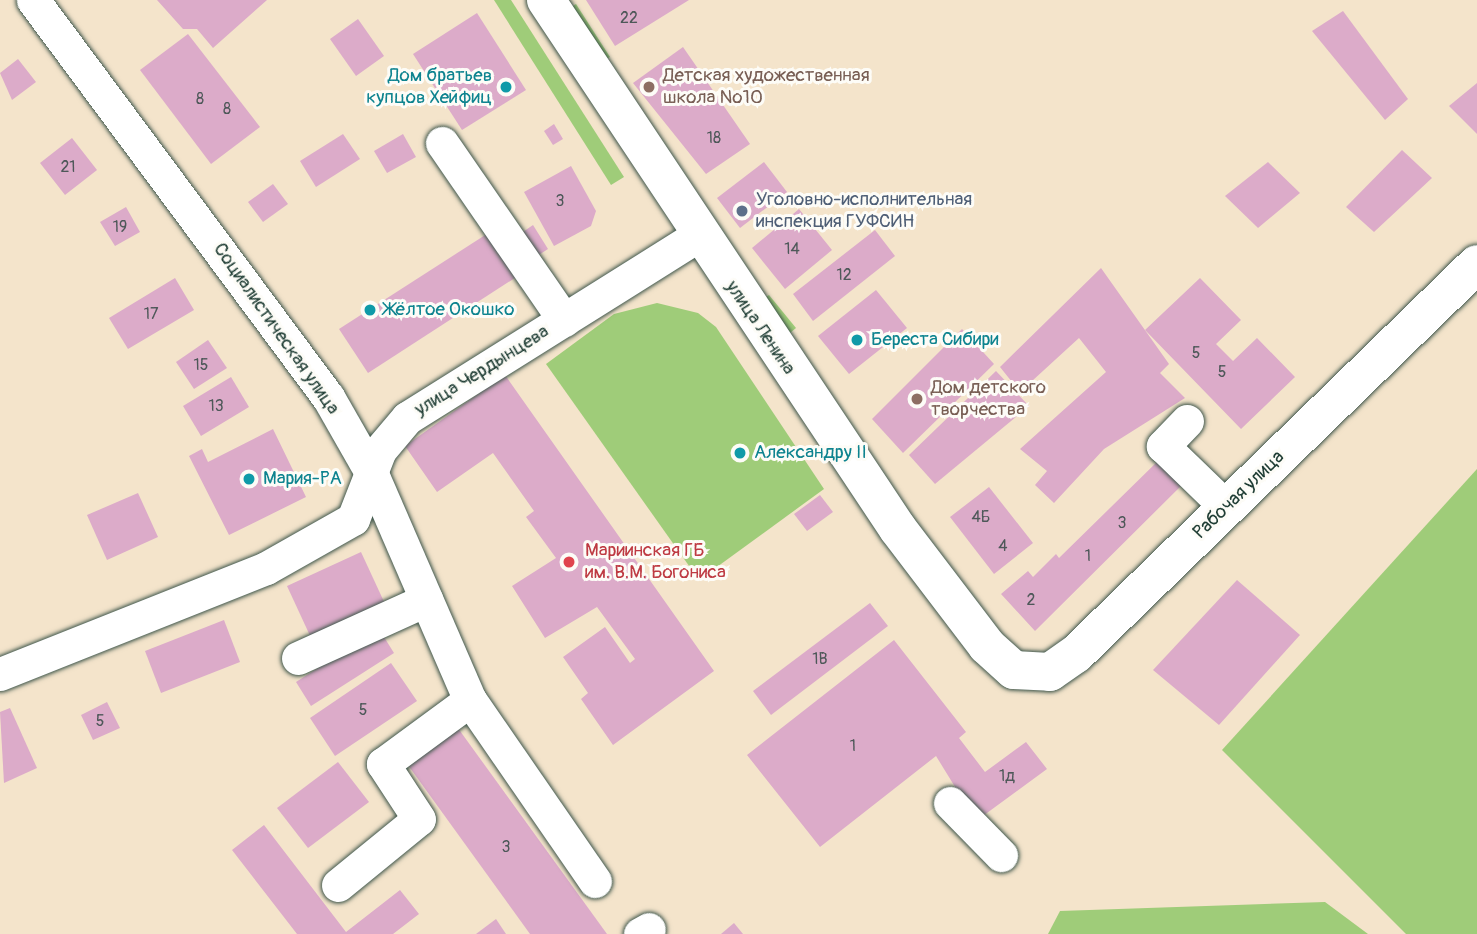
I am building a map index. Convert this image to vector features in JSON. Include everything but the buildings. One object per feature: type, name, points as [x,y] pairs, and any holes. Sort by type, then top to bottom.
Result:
[{"type":"main road","name":"улица Ленина","points":[[546,0],[697,236],[987,646]]},
{"type":"main road","name":"Рабочая улица","points":[[987,646],[1014,670],[1050,671],[1227,508],[1477,264]]},
{"type":"street","name":"Социалистическая улица","points":[[33,0],[328,397],[372,474],[467,695],[595,880]]},
{"type":"street","points":[[442,143],[564,320]]},
{"type":"street","name":"улица Чердынцева","points":[[0,674],[266,568],[317,542],[353,519],[380,450],[407,418],[697,236]]},
{"type":"street","points":[[1187,421],[1163,446],[1227,508]]},
{"type":"street","points":[[299,658],[426,600]]},
{"type":"street","points":[[338,886],[419,819],[383,764],[467,695]]},
{"type":"street","points":[[950,803],[1001,855]]},
{"type":"green space","points":[[494,0],[511,0],[624,177],[611,185]]},
{"type":"green space","points":[[576,4],[610,57],[598,64],[564,12]]},
{"type":"green space","points":[[769,295],[796,328],[785,337],[758,303]]},
{"type":"green space","points":[[657,303],[698,313],[716,327],[824,489],[699,580],[546,364],[614,314]]},
{"type":"green space","points":[[1477,469],[1477,934],[1406,934],[1222,750]]},
{"type":"green space","points":[[1325,902],[1368,934],[1048,934],[1060,911]]},
{"type":"place","name":"Дом братьев купцов Хейфиц","points":[[506,87]]},
{"type":"place","name":"Детская художественная школа №10","points":[[649,87]]},
{"type":"place","name":"Уголовно-исполнительная инспекция ГУФСИН","points":[[742,211]]},
{"type":"place","name":"Жёлтое Окошко","points":[[370,310]]},
{"type":"place","name":"Береста Сибири","points":[[857,340]]},
{"type":"place","name":"Дом детского творчества","points":[[917,399]]},
{"type":"place","name":"Александру II","points":[[740,453]]},
{"type":"place","name":"Мария-РА","points":[[249,479]]},
{"type":"place","name":"Мариинская ГБ им. В.М. Богониса","points":[[569,562]]}]
